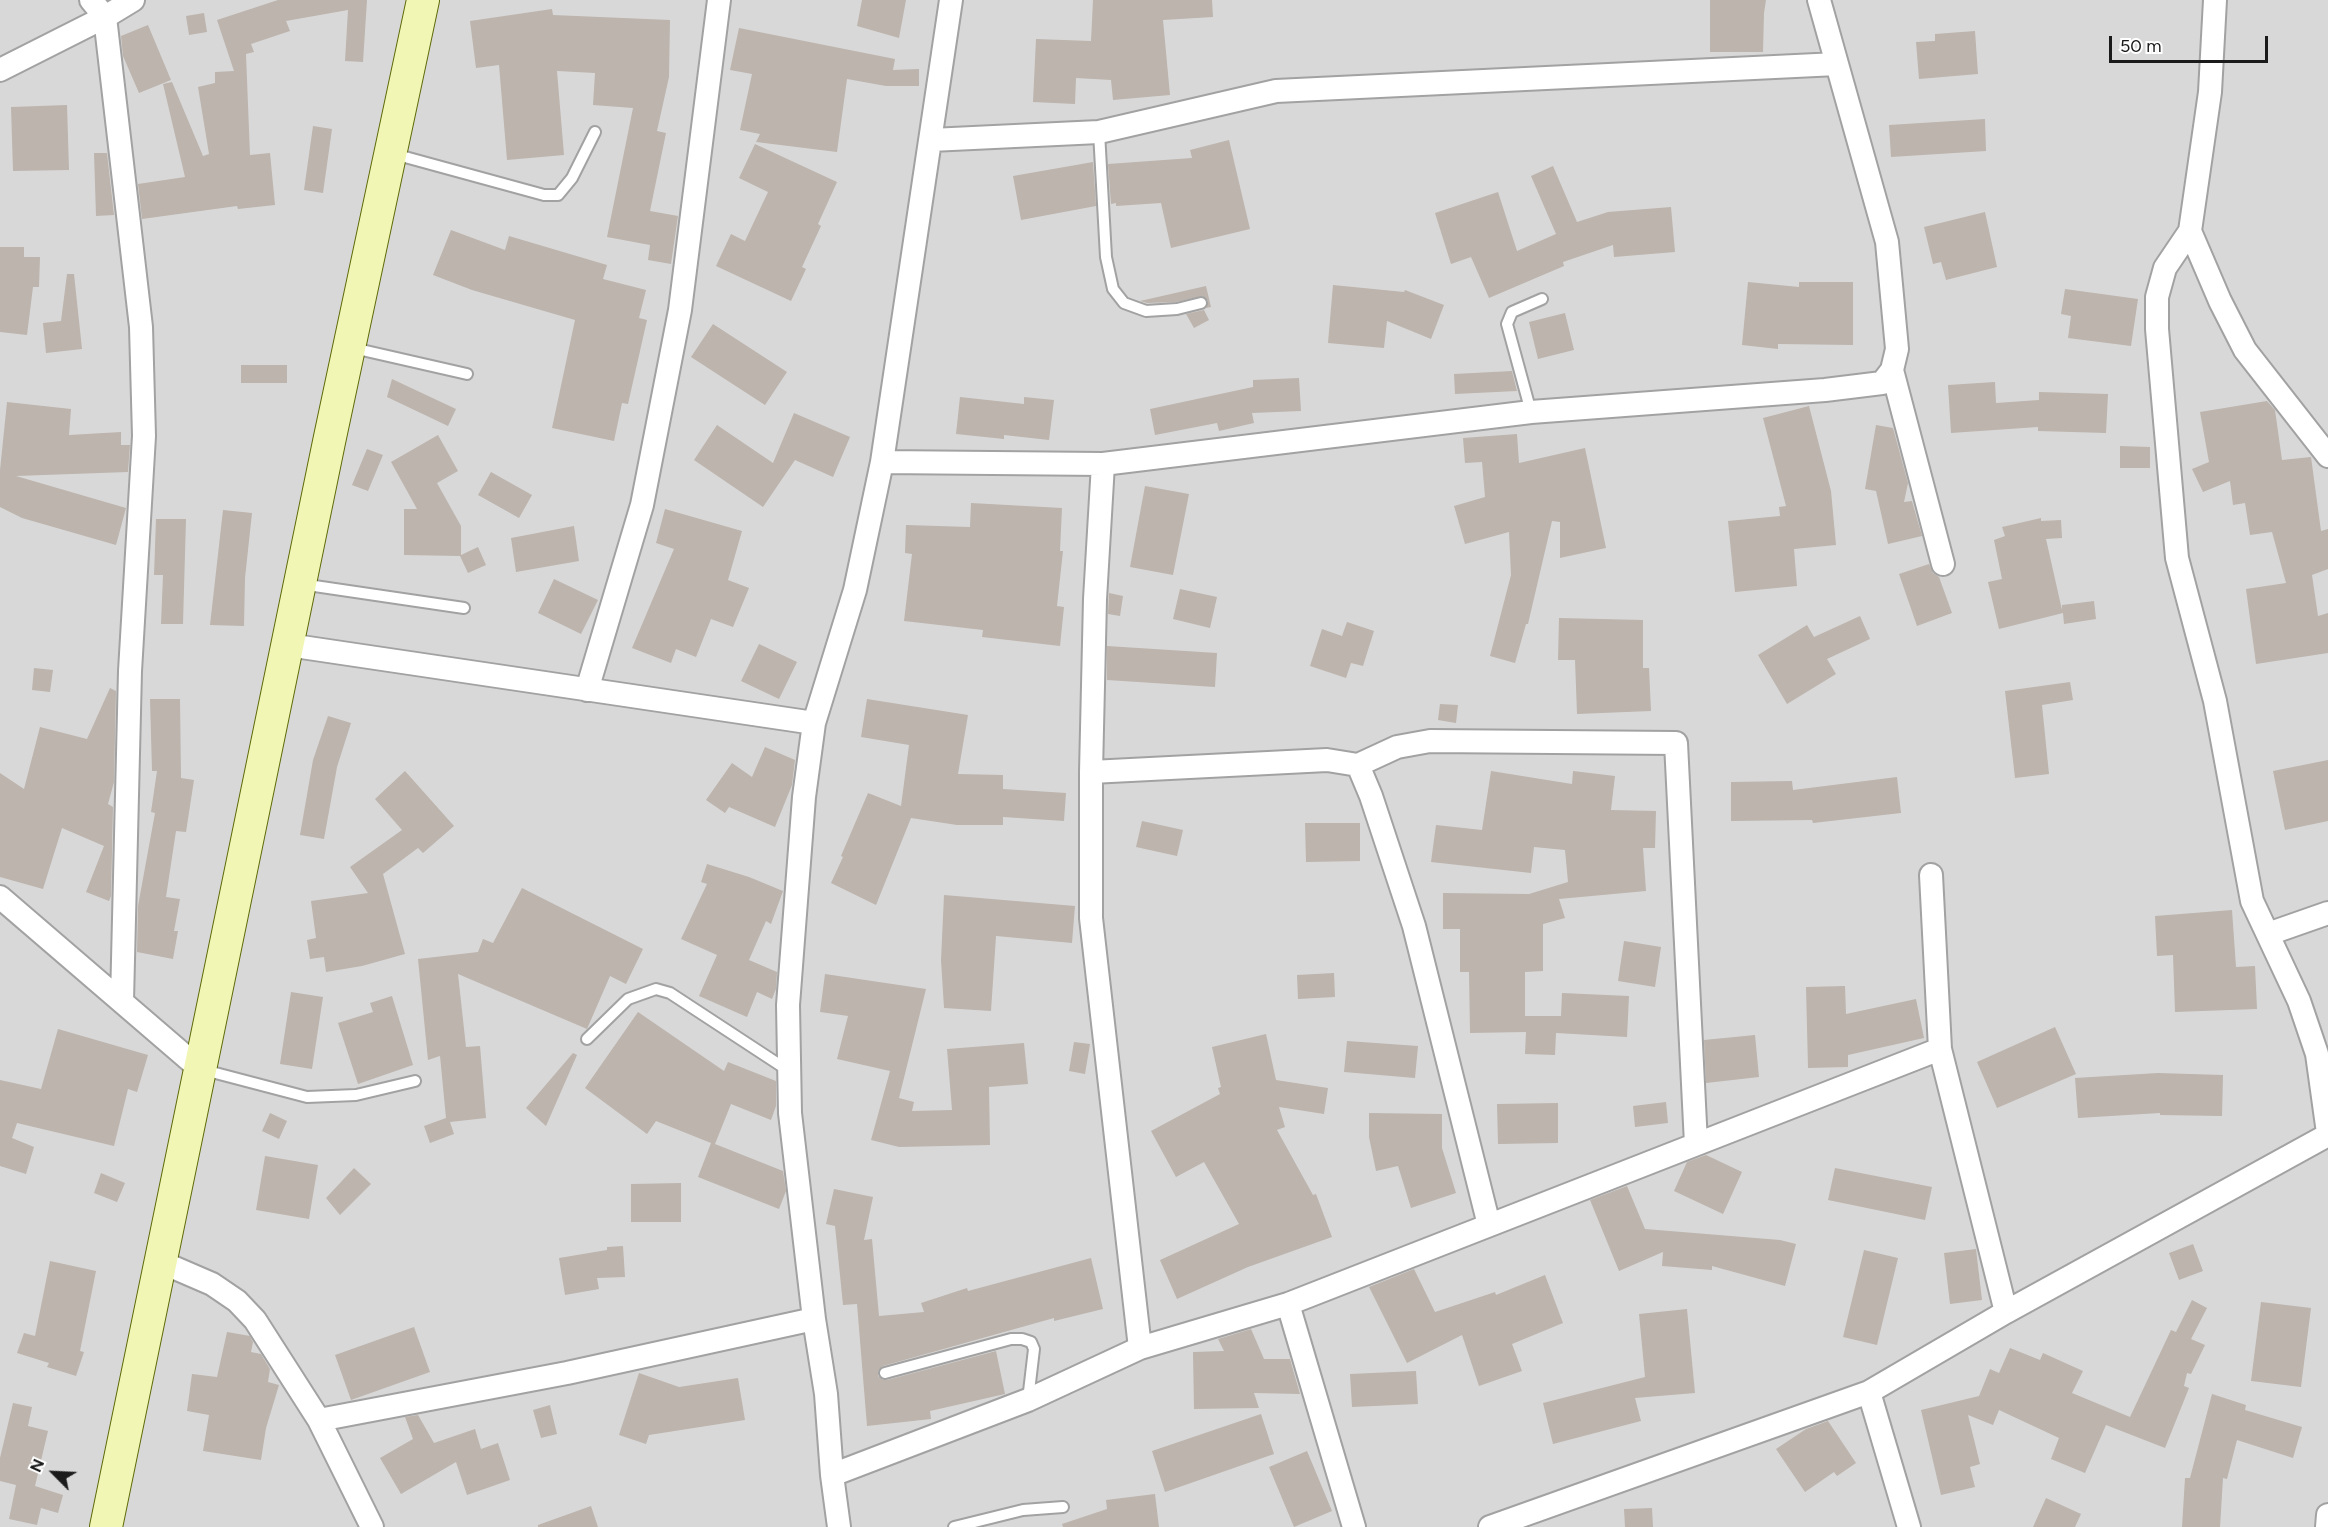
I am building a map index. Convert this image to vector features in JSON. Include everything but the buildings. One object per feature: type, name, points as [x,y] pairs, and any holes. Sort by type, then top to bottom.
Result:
[{"type":"main road","points":[[106,1527],[423,0]]},
{"type":"street","points":[[0,70],[98,9],[133,0]]},
{"type":"street","points":[[587,690],[642,506],[678,321],[719,0]]},
{"type":"street","points":[[839,1527],[832,1475],[826,1394],[813,1319],[790,1113],[788,1005],[804,797],[814,723],[855,590],[882,462],[951,0]]},
{"type":"street","points":[[882,462],[1103,464],[1531,412],[1825,390],[1882,383],[1892,370],[1897,349],[1887,242],[1819,0]]},
{"type":"street","points":[[1490,1527],[1869,1392],[2007,1312],[2328,1134],[2317,1054],[2299,1001],[2252,901],[2215,701],[2177,558],[2158,341],[2157,297],[2165,268],[2190,231],[2210,92],[2215,0]]},
{"type":"street","points":[[98,9],[141,327],[144,436],[130,671],[122,1001]]},
{"type":"street","points":[[931,140],[1099,132],[1276,91],[1837,63]]},
{"type":"street","points":[[2190,231],[2220,301],[2245,350],[2328,456]]},
{"type":"street","points":[[1892,370],[1943,564]]},
{"type":"street","points":[[1103,464],[1095,600],[1091,772],[1091,918],[1140,1348]]},
{"type":"street","points":[[288,645],[814,723]]},
{"type":"street","points":[[1091,772],[1327,760],[1358,765],[1397,747],[1430,741],[1676,743],[1696,1144]]},
{"type":"street","points":[[1358,765],[1371,796],[1414,926],[1489,1225]]},
{"type":"street","points":[[1931,874],[1940,1049],[2007,1312]]},
{"type":"street","points":[[0,897],[200,1069]]},
{"type":"street","points":[[2268,934],[2328,913]]},
{"type":"street","points":[[832,1475],[1028,1400],[1140,1348],[1288,1304],[1940,1049]]},
{"type":"street","points":[[161,1262],[212,1284],[237,1301],[255,1320],[319,1420],[372,1527]]},
{"type":"street","points":[[1288,1304],[1354,1527]]},
{"type":"street","points":[[319,1420],[567,1373],[813,1319]]},
{"type":"street","points":[[1869,1392],[1909,1527]]},
{"type":"street","points":[[2327,1527],[2328,1515]]},
{"type":"lane","points":[[391,153],[544,195],[558,195],[572,178],[595,132]]},
{"type":"lane","points":[[1099,132],[1106,257],[1113,288],[1124,303],[1146,311],[1177,309],[1201,303]]},
{"type":"lane","points":[[1531,412],[1506,324],[1512,312],[1542,299]]},
{"type":"lane","points":[[350,347],[467,374]]},
{"type":"lane","points":[[300,584],[464,608]]},
{"type":"lane","points":[[587,1039],[628,999],[656,988],[670,993],[790,1071]]},
{"type":"lane","points":[[200,1069],[307,1097],[356,1095],[416,1081]]},
{"type":"lane","points":[[885,1373],[1011,1339],[1022,1339],[1031,1342],[1034,1349],[1028,1400]]},
{"type":"lane","points":[[954,1527],[1023,1510],[1063,1507]]},
{"type":"shaded area","points":[[0,0],[2328,0],[2328,1527],[0,1527]]}]
